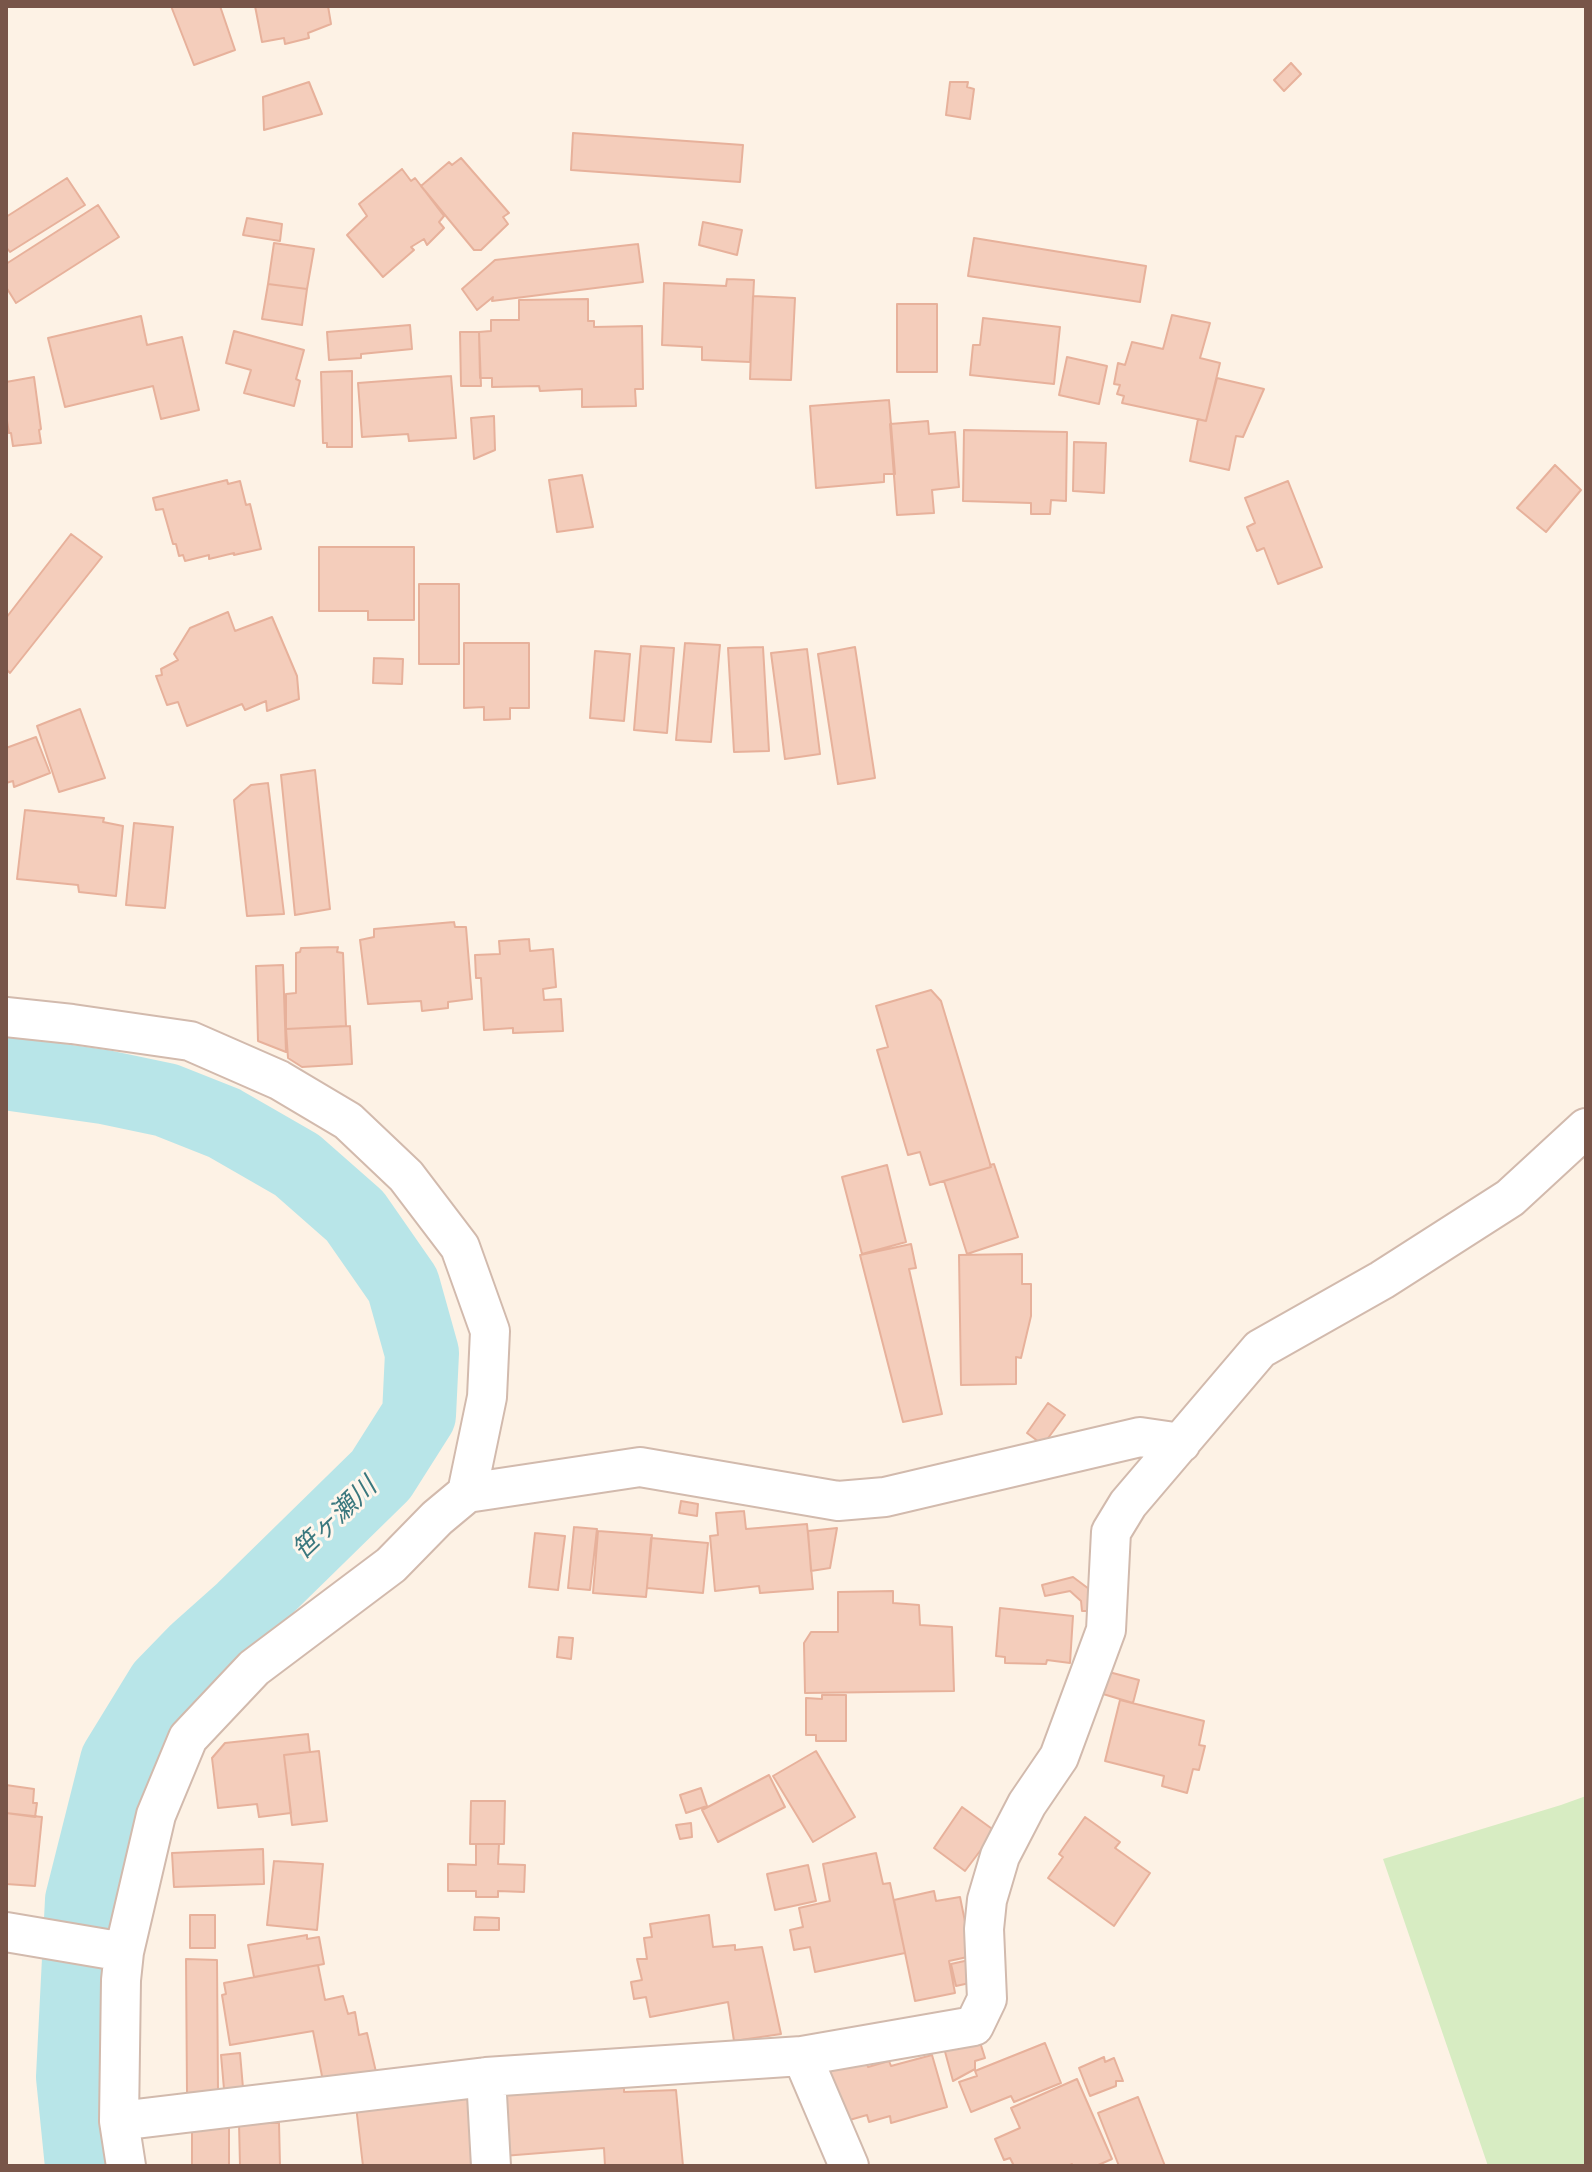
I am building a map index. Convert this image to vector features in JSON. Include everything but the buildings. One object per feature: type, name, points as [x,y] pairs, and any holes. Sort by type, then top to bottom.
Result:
[{"type":"street","points":[[6,1017],[190,1041],[279,1080],[348,1121],[406,1176],[460,1247],[490,1331],[487,1397],[467,1493]]},
{"type":"street","points":[[119,2121],[486,2077],[802,2056],[974,2026],[987,1999],[984,1929],[987,1900],[1000,1856],[1027,1804],[1059,1757],[1106,1630],[1111,1532],[1128,1504],[1260,1349],[1382,1280],[1510,1198],[1586,1128]]},
{"type":"street","points":[[126,2166],[119,2121],[121,1994],[116,1951],[156,1815],[188,1738],[254,1668],[391,1565],[437,1518],[467,1493],[640,1467],[838,1501],[885,1497],[1140,1437],[1181,1443]]},
{"type":"street","points":[[24,1935],[116,1951]]},
{"type":"street","points":[[802,2056],[849,2166]]},
{"type":"street","points":[[486,2077],[491,2166]]},
{"type":"green space","points":[[1586,1796],[1586,2166],[1488,2166],[1383,1859]]},
{"type":"waterway","name":"笹ヶ瀬川","points":[[6,1073],[104,1087],[166,1100],[224,1123],[297,1165],[355,1216],[403,1285],[422,1353],[419,1415],[381,1475],[163,1686],[117,1761],[82,1900],[73,2077],[82,2166]]}]
